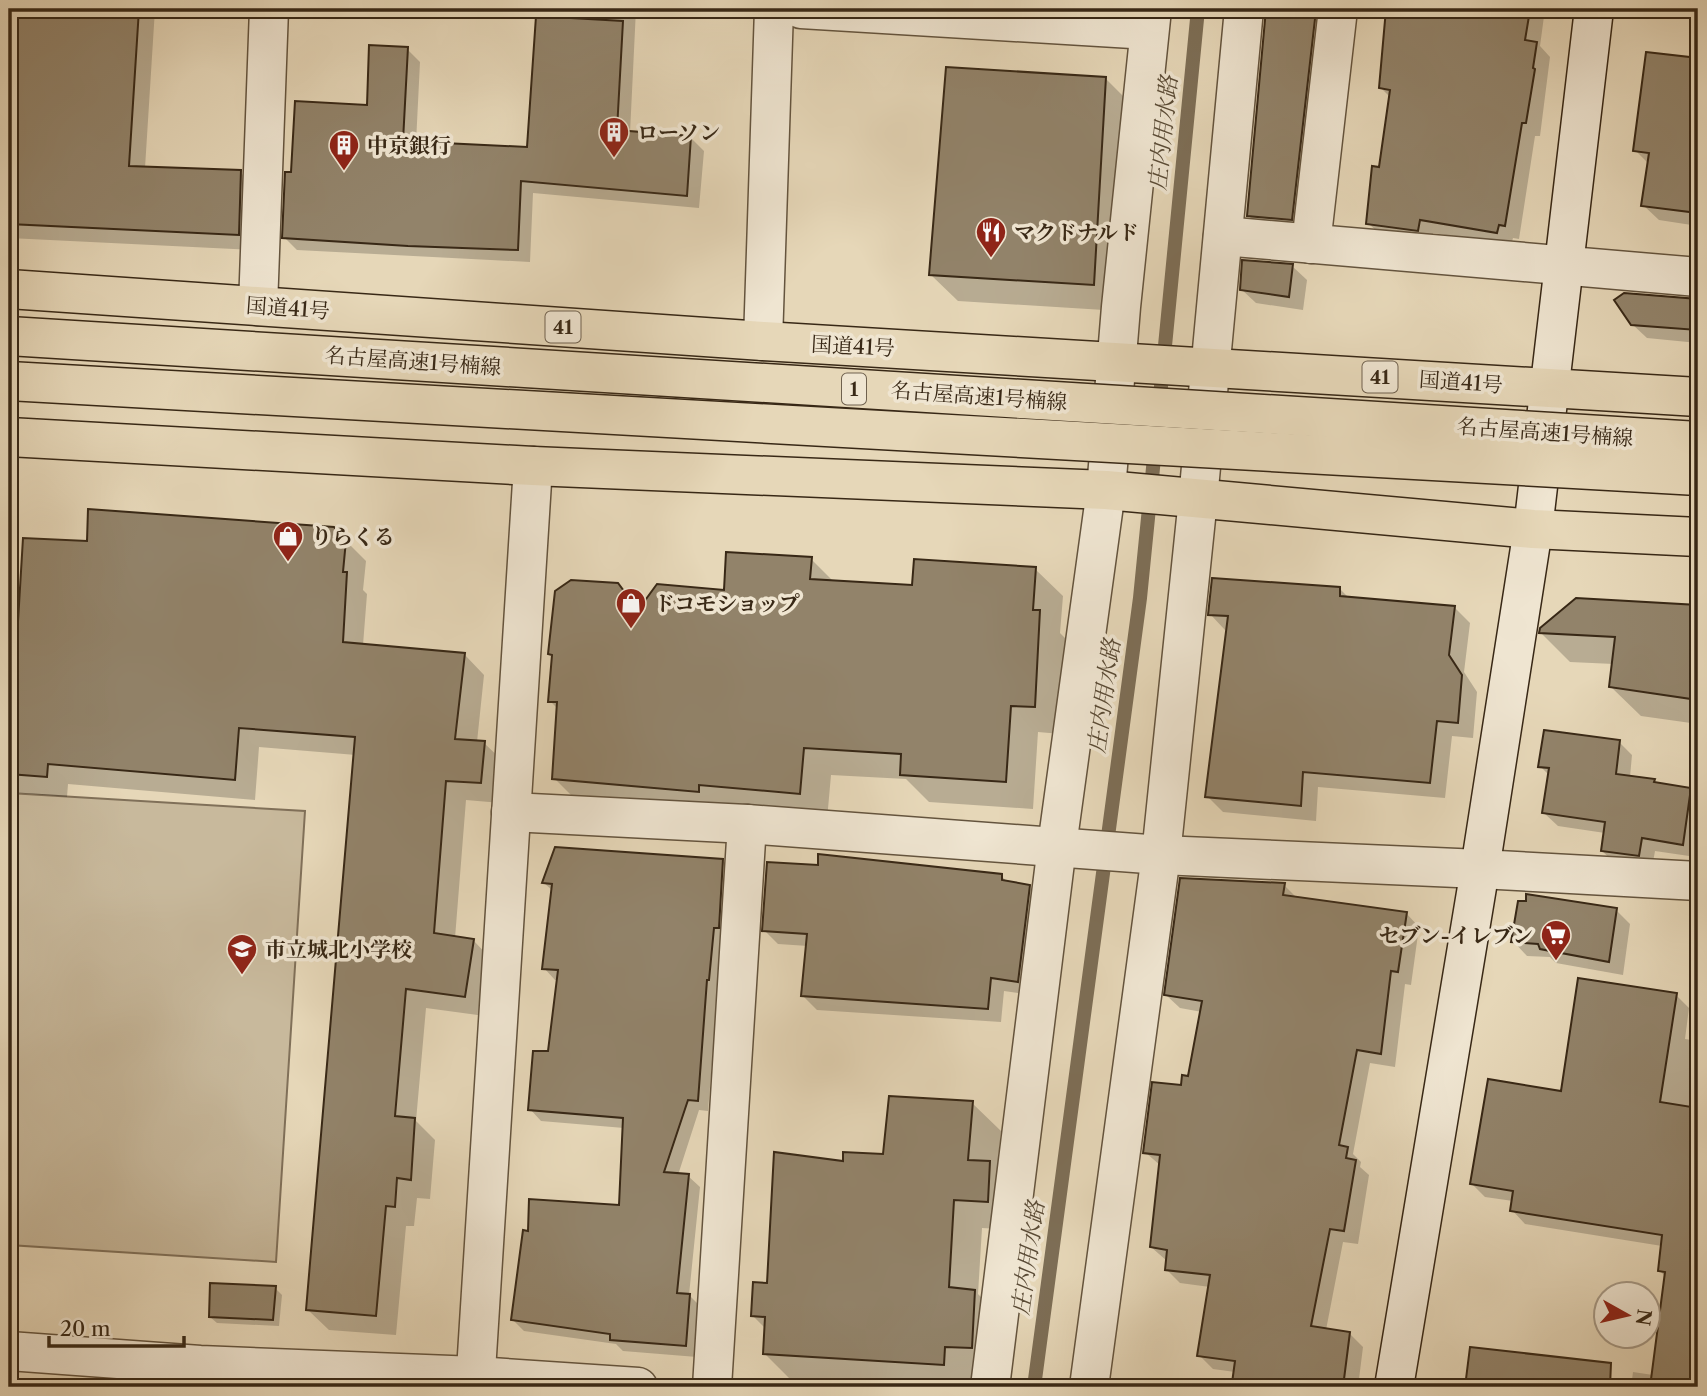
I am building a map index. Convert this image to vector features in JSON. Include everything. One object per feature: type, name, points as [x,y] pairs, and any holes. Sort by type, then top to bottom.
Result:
[{"type":"highway","name":"国道41号","points":[[9,289],[762,341],[1698,397]]},
{"type":"highway","name":"名古屋高速1号楠線","points":[[9,336],[1698,441]]},
{"type":"highway","name":"名古屋高速1号楠線","points":[[9,381],[1698,477]]},
{"type":"highway","points":[[9,437],[533,466],[1106,490],[1533,528],[1698,537]]},
{"type":"street","points":[[257,306],[269,9]]},
{"type":"street","points":[[762,341],[774,9]]},
{"type":"street","points":[[801,9],[1151,19],[1121,307],[1106,490],[1067,847],[990,1387]]},
{"type":"street","points":[[1089,1387],[1148,854],[1198,499],[1244,9]]},
{"type":"street","points":[[1311,244],[1338,9]]},
{"type":"street","points":[[1394,1387],[1480,869],[1533,528],[1594,9]]},
{"type":"street","points":[[1223,236],[1698,277]]},
{"type":"street","points":[[476,1382],[533,466]]},
{"type":"street","points":[[511,812],[747,824],[1148,854],[1480,869],[1697,874]]},
{"type":"street","points":[[712,1387],[747,824]]},
{"type":"street","points":[[9,1351],[200,1376],[638,1387]]},
{"type":"shaded area","points":[[9,793],[305,811],[276,1262],[9,1245]]},
{"type":"building","points":[[17,9],[139,9],[129,166],[241,170],[239,235],[9,224],[9,112]]},
{"type":"building","points":[[1266,9],[1316,10],[1292,220],[1247,216]]},
{"type":"building","points":[[1386,9],[1476,9],[1529,16],[1525,40],[1537,42],[1535,69],[1526,123],[1522,123],[1505,226],[1499,225],[1497,233],[1420,220],[1418,231],[1366,224],[1372,166],[1379,167],[1390,90],[1379,88]]},
{"type":"building","points":[[536,16],[623,21],[617,130],[691,136],[687,196],[521,181],[518,250],[282,238],[285,172],[291,172],[295,101],[367,105],[369,45],[408,47],[403,141],[527,147]]},
{"type":"building","points":[[1646,52],[1698,58],[1698,213],[1641,206],[1649,153],[1633,151]]},
{"type":"building","points":[[946,67],[1106,77],[1094,285],[929,275]]},
{"type":"building","points":[[1242,260],[1293,264],[1289,297],[1240,290]]},
{"type":"building","points":[[1624,293],[1698,299],[1697,330],[1631,325],[1614,300]]},
{"type":"building","points":[[88,509],[334,527],[346,540],[343,642],[465,653],[455,739],[485,741],[481,783],[446,781],[434,933],[474,939],[465,997],[406,989],[395,1116],[415,1118],[411,1180],[397,1178],[395,1207],[386,1206],[376,1316],[306,1310],[355,737],[239,728],[235,780],[48,764],[47,777],[9,774],[9,637],[17,638],[23,538],[87,541]]},
{"type":"building","points":[[726,552],[812,557],[810,579],[912,585],[914,559],[1036,567],[1033,610],[1040,610],[1035,707],[1011,706],[1006,782],[900,775],[901,754],[804,748],[800,794],[699,785],[699,792],[552,779],[557,702],[548,702],[552,655],[548,654],[555,591],[571,580],[618,583],[638,610],[657,584],[724,590]]},
{"type":"building","points":[[1212,578],[1340,587],[1340,596],[1455,606],[1449,655],[1462,675],[1458,723],[1437,721],[1430,783],[1303,772],[1301,806],[1205,797],[1228,616],[1208,615]]},
{"type":"building","points":[[1576,598],[1698,605],[1698,700],[1609,687],[1615,637],[1539,633],[1540,628]]},
{"type":"building","points":[[1544,730],[1620,740],[1616,774],[1655,779],[1654,782],[1691,788],[1683,845],[1642,838],[1639,856],[1601,851],[1605,822],[1542,813],[1549,768],[1538,767]]},
{"type":"building","points":[[555,847],[723,859],[719,928],[714,928],[707,980],[698,1101],[688,1100],[664,1172],[689,1174],[677,1293],[690,1294],[686,1346],[610,1340],[610,1334],[511,1320],[523,1230],[528,1231],[529,1199],[619,1205],[623,1118],[528,1110],[533,1051],[548,1051],[558,970],[542,969],[552,884],[542,883]]},
{"type":"building","points":[[818,854],[1002,874],[1002,880],[1030,885],[1018,982],[991,978],[988,1009],[801,996],[807,934],[762,931],[767,862],[818,865]]},
{"type":"building","points":[[1180,878],[1285,883],[1283,895],[1407,912],[1398,972],[1391,971],[1381,1054],[1357,1050],[1339,1145],[1348,1147],[1346,1158],[1356,1160],[1344,1231],[1330,1229],[1311,1326],[1350,1332],[1343,1387],[1309,1382],[1308,1387],[1256,1387],[1232,1383],[1235,1361],[1197,1356],[1210,1275],[1165,1270],[1167,1250],[1150,1247],[1160,1155],[1143,1153],[1152,1082],[1181,1085],[1182,1075],[1188,1076],[1202,1001],[1164,995]]},
{"type":"building","points":[[1526,894],[1617,908],[1609,962],[1540,949],[1538,944],[1511,942],[1518,901],[1526,901]]},
{"type":"building","points":[[1578,978],[1677,993],[1660,1102],[1698,1108],[1698,1387],[1650,1387],[1655,1350],[1662,1350],[1662,1295],[1665,1272],[1658,1271],[1662,1235],[1510,1211],[1513,1191],[1470,1184],[1488,1079],[1561,1091]]},
{"type":"building","points":[[889,1096],[973,1101],[968,1160],[990,1161],[988,1202],[954,1200],[949,1287],[975,1290],[972,1348],[945,1347],[944,1365],[763,1354],[765,1317],[751,1316],[753,1282],[767,1283],[774,1152],[843,1161],[843,1152],[883,1154]]},
{"type":"building","points":[[210,1283],[276,1286],[273,1320],[209,1317]]},
{"type":"building","points":[[1470,1347],[1611,1363],[1610,1387],[1465,1387]]},
{"type":"waterway","name":"庄内用水路","points":[[1159,407],[1198,9]]},
{"type":"waterway","name":"庄内用水路","points":[[1034,1387],[1140,598],[1155,448]]},
{"type":"place","name":"ローソン","points":[[614,159]]},
{"type":"place","name":"中京銀行","points":[[344,172]]},
{"type":"place","name":"マクドナルド","points":[[991,259]]},
{"type":"place","name":"りらくる","points":[[288,563]]},
{"type":"place","name":"ドコモショップ","points":[[631,630]]},
{"type":"place","name":"セブン-イレブン","points":[[1556,962]]},
{"type":"place","name":"市立城北小学校","points":[[242,976]]}]
